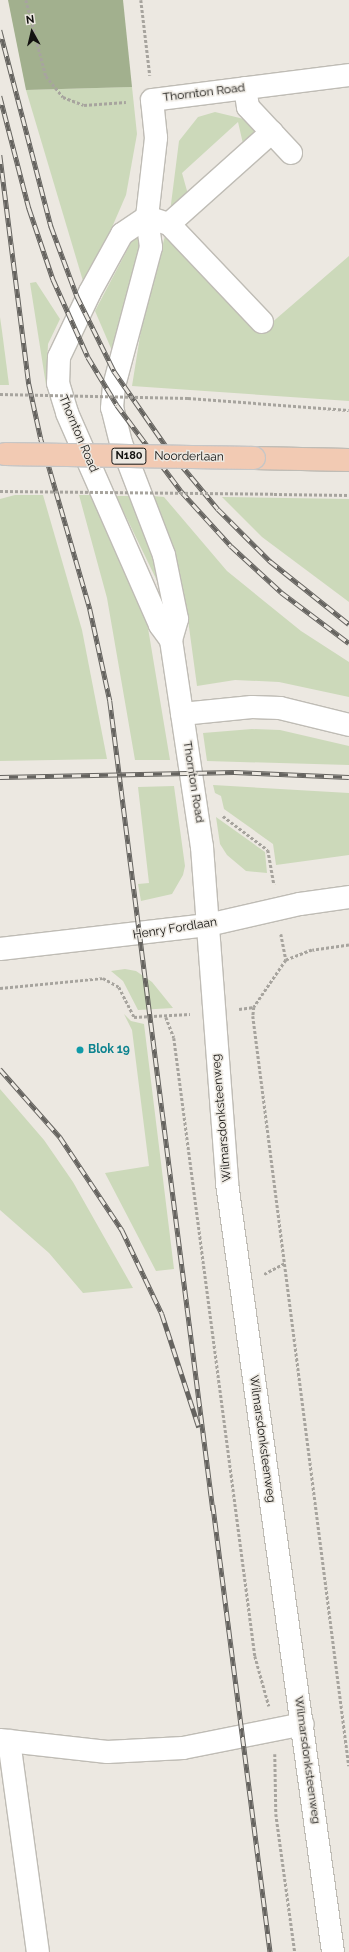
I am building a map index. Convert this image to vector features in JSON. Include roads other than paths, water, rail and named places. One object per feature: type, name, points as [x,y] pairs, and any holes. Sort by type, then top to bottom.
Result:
[{"type":"main road","name":"Noorderlaan","points":[[1,454],[349,460]]},
{"type":"street","name":"Thornton Road","points":[[208,925],[194,794],[171,640],[178,619],[164,555],[121,443],[112,408],[114,386],[151,247],[147,216],[156,138],[152,100],[349,75]]},
{"type":"street","points":[[244,88],[248,107],[291,153]]},
{"type":"street","points":[[169,224],[272,132]]},
{"type":"street","name":"Thornton Road","points":[[147,216],[122,234],[90,292],[59,357],[58,383],[67,413],[160,625],[171,640]]},
{"type":"street","points":[[147,216],[169,224],[262,322]]},
{"type":"street","points":[[182,714],[252,707],[280,708],[349,725]]},
{"type":"street","name":"Henry Fordlaan","points":[[0,949],[208,925],[277,909],[349,897]]},
{"type":"street","name":"Wilmarsdonksteenweg","points":[[208,925],[227,1183],[333,1952]]},
{"type":"street","points":[[38,1952],[4,1740],[107,1752],[209,1746],[302,1724]]},
{"type":"railway","points":[[0,30],[51,226],[77,296],[114,371],[168,449],[218,509],[270,561],[349,624]]},
{"type":"railway","points":[[0,96],[29,208],[53,279],[88,357],[117,405],[181,491],[231,546],[281,592],[349,643]]},
{"type":"railway","points":[[0,155],[29,384],[41,439],[90,609],[110,701],[213,1510]]},
{"type":"railway","points":[[0,777],[234,772],[349,777]]},
{"type":"railway","points":[[0,1069],[60,1137],[122,1230],[162,1314],[199,1427]]},
{"type":"railway","points":[[213,1505],[270,1952]]},
{"type":"place","name":"Blok 19","points":[[80,1050]]}]
